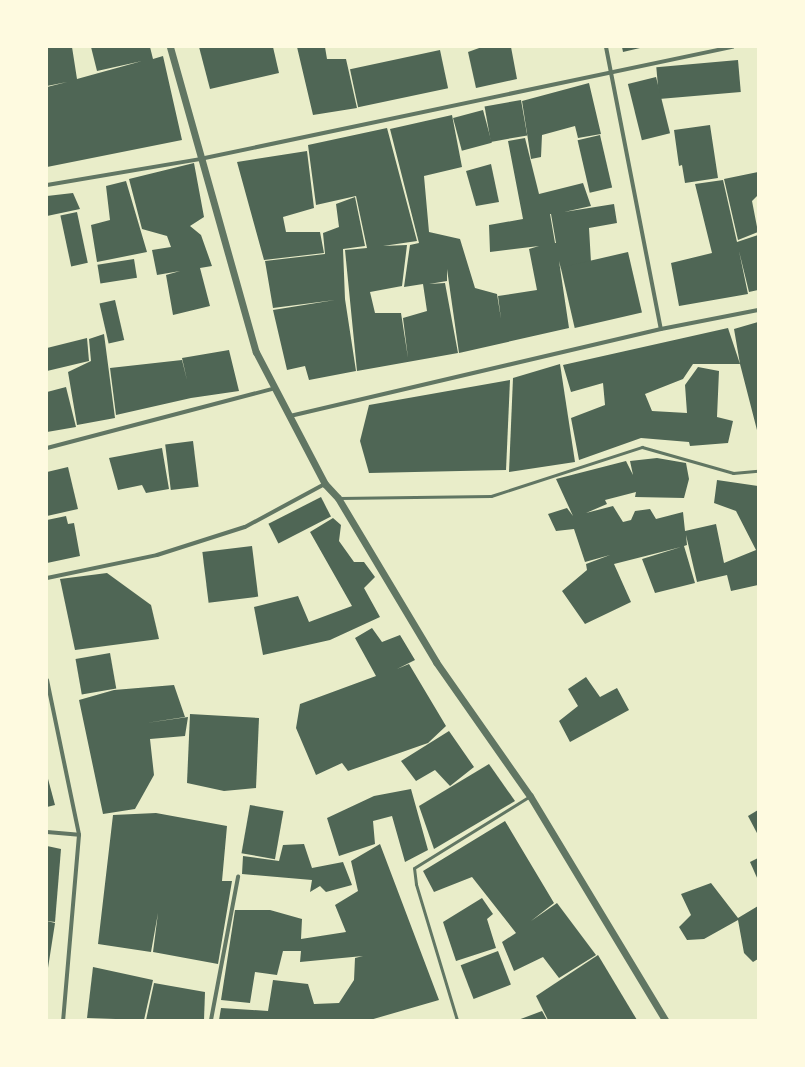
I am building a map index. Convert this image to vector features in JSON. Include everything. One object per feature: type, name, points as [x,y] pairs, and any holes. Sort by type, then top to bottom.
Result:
[{"type":"street","points":[[170,47],[200,159],[256,352],[325,484],[338,498],[436,662],[530,796],[665,1020]]},
{"type":"street","points":[[606,47],[661,329]]},
{"type":"street","points":[[47,185],[200,159],[611,71],[732,47]]},
{"type":"street","points":[[290,416],[661,329],[758,310]]},
{"type":"street","points":[[47,448],[275,388]]},
{"type":"street","points":[[47,578],[157,555],[245,527],[325,484]]},
{"type":"street","points":[[47,680],[79,835],[63,1020]]},
{"type":"street","points":[[47,832],[79,835]]},
{"type":"street","points":[[211,1020],[238,877]]},
{"type":"lane","points":[[338,498],[491,496],[642,447],[734,472],[758,471]]},
{"type":"lane","points":[[457,1020],[416,884],[414,868],[530,796]]},
{"type":"building","points":[[47,47],[72,47],[77,79],[142,61],[97,71],[91,47],[150,47],[153,59],[163,56],[182,140],[47,167],[47,87],[67,82],[47,86]]},
{"type":"building","points":[[199,47],[273,47],[279,73],[210,89]]},
{"type":"building","points":[[297,47],[325,47],[327,59],[346,59],[357,108],[313,115]]},
{"type":"building","points":[[482,47],[511,47],[517,79],[476,88],[468,52]]},
{"type":"building","points":[[622,47],[640,47],[640,48],[623,52]]},
{"type":"building","points":[[440,50],[448,88],[358,107],[350,69]]},
{"type":"building","points":[[738,60],[741,92],[659,99],[656,67]]},
{"type":"building","points":[[656,77],[670,133],[642,140],[628,84]]},
{"type":"building","points":[[589,83],[601,134],[578,138],[575,126],[542,135],[541,157],[531,159],[522,101]]},
{"type":"building","points":[[521,100],[527,135],[491,142],[485,106]]},
{"type":"building","points":[[483,110],[492,143],[462,151],[453,118]]},
{"type":"building","points":[[452,115],[462,167],[424,176],[429,232],[460,239],[475,288],[497,294],[501,319],[498,296],[537,290],[529,249],[539,246],[490,252],[489,225],[523,219],[508,141],[525,138],[539,194],[583,183],[591,206],[564,212],[614,204],[617,223],[589,228],[591,262],[561,269],[559,261],[569,328],[459,353],[447,269],[447,281],[429,284],[445,283],[458,353],[357,371],[345,250],[367,248],[356,196],[316,205],[308,145],[387,128],[417,241],[383,246],[407,245],[402,286],[370,292],[375,313],[401,313],[408,358],[403,318],[427,311],[423,284],[404,287],[410,245],[419,243],[390,129]],"holes":[[[550,214],[551,214],[555,243]]]},
{"type":"building","points":[[710,125],[718,178],[685,183],[682,165],[679,166],[674,130]]},
{"type":"building","points":[[600,135],[612,188],[590,193],[578,140]]},
{"type":"building","points":[[307,151],[314,208],[283,217],[286,232],[320,232],[324,253],[264,260],[237,162]]},
{"type":"building","points":[[194,163],[204,217],[190,226],[201,235],[212,266],[200,268],[210,306],[173,315],[166,275],[180,271],[157,275],[152,250],[171,247],[167,236],[142,229],[129,179]]},
{"type":"building","points":[[491,164],[499,202],[476,206],[466,171]]},
{"type":"building","points":[[758,172],[758,195],[752,201],[758,232],[738,240],[724,179]]},
{"type":"building","points":[[723,180],[737,242],[758,235],[758,290],[749,292],[739,251],[748,294],[679,306],[671,263],[712,253],[695,184]]},
{"type":"building","points":[[126,181],[147,252],[97,262],[91,225],[110,220],[106,186]]},
{"type":"building","points":[[73,193],[80,209],[47,216],[47,196]]},
{"type":"building","points":[[355,197],[365,246],[343,249],[345,299],[356,371],[309,380],[305,366],[287,370],[273,310],[335,300],[273,308],[265,261],[325,254],[323,233],[339,227],[336,204]]},
{"type":"building","points":[[77,212],[88,263],[71,266],[60,216]]},
{"type":"building","points":[[628,252],[642,312],[575,328],[561,268]]},
{"type":"building","points":[[134,259],[137,278],[100,284],[97,265]]},
{"type":"building","points":[[115,300],[124,340],[109,344],[99,304]]},
{"type":"building","points":[[758,322],[758,434],[740,364],[734,329]]},
{"type":"building","points":[[728,328],[740,364],[693,364],[683,379],[645,394],[652,411],[687,413],[685,385],[698,367],[719,371],[717,417],[733,421],[728,443],[690,446],[689,442],[641,438],[579,460],[571,418],[605,405],[603,383],[571,392],[563,365]]},
{"type":"building","points":[[104,334],[115,418],[77,425],[68,372],[91,361],[89,339]]},
{"type":"building","points":[[87,338],[89,361],[47,371],[47,348]]},
{"type":"building","points":[[229,350],[239,391],[191,398],[116,415],[110,368],[182,360],[187,380],[182,358]]},
{"type":"building","points":[[560,364],[575,462],[509,472],[513,378]]},
{"type":"building","points":[[510,380],[506,470],[369,473],[360,441],[369,405]]},
{"type":"building","points":[[66,387],[76,427],[47,432],[47,392]]},
{"type":"building","points":[[193,441],[199,487],[171,490],[165,444]]},
{"type":"building","points":[[162,448],[169,489],[146,493],[142,485],[118,490],[109,458]]},
{"type":"building","points":[[657,458],[686,463],[689,479],[684,498],[635,497],[636,492],[605,500],[607,504],[586,513],[613,506],[623,522],[631,520],[635,511],[650,509],[656,519],[683,512],[685,531],[716,524],[724,563],[756,550],[736,511],[714,503],[717,480],[758,486],[758,585],[731,591],[727,575],[697,582],[686,535],[687,545],[684,546],[695,583],[655,593],[642,559],[681,547],[614,564],[631,602],[585,624],[562,591],[587,570],[586,564],[610,555],[585,562],[574,529],[556,531],[548,514],[567,508],[573,516],[556,479],[626,461],[633,475],[630,461]]},
{"type":"building","points":[[68,467],[78,509],[47,516],[47,472]]},
{"type":"building","points":[[321,497],[331,517],[278,543],[268,524]]},
{"type":"building","points":[[66,516],[68,524],[74,523],[80,556],[47,563],[47,520]]},
{"type":"building","points":[[333,518],[341,525],[339,541],[354,562],[364,562],[375,577],[364,588],[380,617],[330,640],[263,655],[254,607],[298,596],[309,622],[352,606],[310,532]]},
{"type":"building","points":[[252,546],[258,597],[209,603],[202,552]]},
{"type":"building","points":[[107,573],[151,605],[159,639],[75,650],[60,579]]},
{"type":"building","points":[[372,628],[382,642],[400,635],[415,660],[397,669],[409,664],[446,726],[428,743],[348,771],[342,763],[316,775],[296,728],[300,704],[376,676],[355,638]]},
{"type":"building","points":[[110,653],[116,688],[82,695],[76,659]]},
{"type":"building","points":[[586,677],[600,697],[617,688],[629,710],[570,742],[559,721],[578,706],[568,689]]},
{"type":"building","points":[[174,685],[185,717],[146,723],[188,717],[185,736],[150,739],[154,775],[135,809],[103,814],[79,700],[114,690]]},
{"type":"building","points":[[190,714],[259,718],[256,788],[224,791],[187,783]]},
{"type":"building","points":[[449,731],[474,767],[450,786],[435,770],[416,781],[401,761]]},
{"type":"building","points":[[489,764],[515,801],[434,849],[419,806]]},
{"type":"building","points":[[47,775],[55,805],[47,807]]},
{"type":"building","points":[[411,789],[428,850],[405,862],[392,816],[373,821],[375,844],[339,856],[327,818],[374,796]]},
{"type":"building","points":[[250,805],[283,811],[275,859],[241,853]]},
{"type":"building","points":[[758,810],[758,835],[748,816]]},
{"type":"building","points":[[156,813],[227,826],[222,881],[232,881],[218,964],[153,952],[158,913],[151,952],[98,944],[113,815]]},
{"type":"building","points":[[505,821],[554,903],[531,921],[557,903],[596,955],[559,978],[543,957],[514,971],[502,942],[516,933],[472,877],[434,892],[423,871]]},
{"type":"building","points":[[304,844],[312,868],[343,862],[352,885],[326,892],[320,886],[310,892],[312,880],[242,874],[243,856],[279,861],[283,845]]},
{"type":"building","points":[[380,844],[439,1000],[370,1020],[219,1020],[221,1008],[268,1011],[273,980],[308,984],[314,1004],[339,1003],[354,980],[355,958],[363,956],[300,962],[301,951],[283,951],[277,975],[255,972],[250,1003],[221,1000],[235,910],[270,910],[302,919],[301,939],[346,932],[335,905],[358,891],[351,861]]},
{"type":"building","points":[[47,846],[61,849],[55,922],[47,921]]},
{"type":"building","points":[[758,858],[758,880],[750,862]]},
{"type":"building","points":[[711,883],[738,918],[758,906],[758,959],[753,962],[744,953],[738,920],[704,939],[687,940],[679,927],[691,915],[681,894]]},
{"type":"building","points":[[482,898],[493,914],[487,919],[496,948],[456,961],[443,922]]},
{"type":"building","points":[[47,921],[55,923],[48,968],[47,968]]},
{"type":"building","points":[[498,951],[511,985],[474,999],[461,965]]},
{"type":"building","points":[[598,955],[637,1020],[548,1020],[536,996]]},
{"type":"building","points":[[93,967],[153,980],[144,1020],[87,1018]]},
{"type":"building","points":[[154,983],[205,992],[204,1020],[146,1020]]},
{"type":"building","points":[[542,1011],[547,1020],[518,1020]]}]
